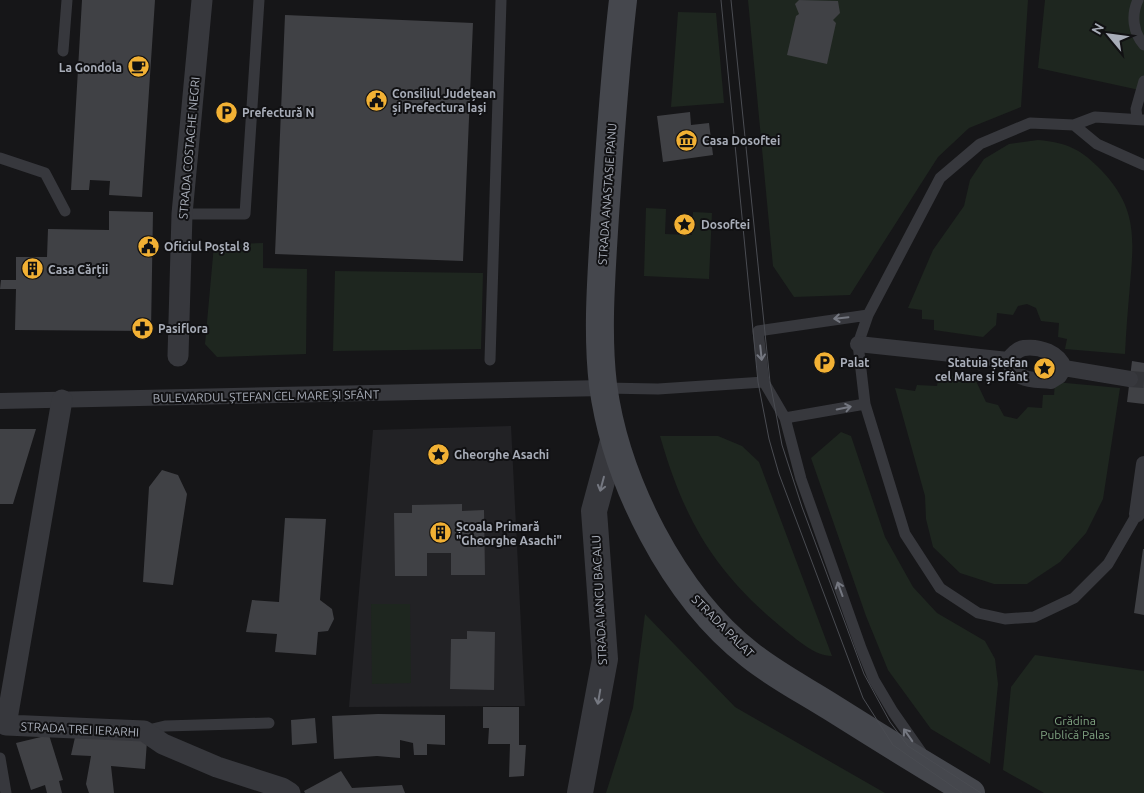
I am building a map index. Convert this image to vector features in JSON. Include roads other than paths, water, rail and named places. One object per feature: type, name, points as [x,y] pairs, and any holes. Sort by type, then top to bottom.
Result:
[{"type":"main road","name":"STRADA ANASTASIE PANU","points":[[604,388],[600,353],[602,270],[614,80],[623,0]]},
{"type":"main road","name":"STRADA PALAT","points":[[604,388],[614,437],[630,486],[660,548],[699,605],[749,655],[971,793]]},
{"type":"street","name":"STRADA COSTACHE NEGRI","points":[[178,356],[182,214],[202,0]]},
{"type":"street","points":[[858,344],[1008,360]]},
{"type":"street","points":[[1008,360],[1016,352],[1024,348],[1053,353],[1061,359],[1064,368]]},
{"type":"street","points":[[1008,360],[1012,370],[1021,378],[1050,381],[1059,376],[1064,368]]},
{"type":"street","points":[[1064,368],[1130,379]]},
{"type":"street","name":"BULEVARDUL ȘTEFAN CEL MARE ȘI SFÂNT","points":[[0,401],[604,388]]},
{"type":"street","name":"STRADA TREI IERARHI","points":[[62,400],[3,726],[144,731],[163,744],[217,767],[282,788],[290,793]]},
{"type":"street","name":"STRADA IANCU BACALU","points":[[580,793],[605,659],[594,512],[614,437]]},
{"type":"street","points":[[1137,514],[1144,464]]},
{"type":"lane","points":[[63,51],[67,0]]},
{"type":"lane","points":[[182,214],[245,214],[259,0]]},
{"type":"lane","points":[[490,360],[501,0]]},
{"type":"lane","points":[[1138,0],[1135,7],[1134,22],[1136,31],[1144,45]]},
{"type":"lane","points":[[1137,514],[1108,564],[1074,598],[1034,617],[1005,618],[978,613],[940,588],[905,534],[865,404],[858,344],[868,315],[940,178],[980,144],[1030,124],[1074,125],[1095,117],[1141,119],[1136,109],[1144,81]]},
{"type":"lane","points":[[1074,125],[1097,144],[1144,165]]},
{"type":"lane","points":[[0,158],[45,173],[65,212]]},
{"type":"lane","points":[[868,315],[758,331],[764,382],[785,418],[800,479],[874,680],[911,740],[938,774]]},
{"type":"lane","points":[[604,388],[658,389],[764,382]]},
{"type":"lane","points":[[785,418],[865,404]]},
{"type":"lane","points":[[144,731],[165,726],[269,723]]},
{"type":"lane","points":[[0,758],[6,793]]},
{"type":"tunnel","points":[[1130,379],[1144,380]]},
{"type":"tram line","points":[[721,0],[758,382],[769,439],[779,474],[863,698],[893,745],[962,793]]},
{"type":"tram line","points":[[731,0],[770,382],[782,445],[802,507],[864,674],[890,722],[908,746],[981,793]]},
{"type":"place","name":"La Gondola","points":[[138,67]]},
{"type":"place","name":"Consiliul Județean și Prefectura Iași","points":[[376,100]]},
{"type":"place","name":"Prefectură N","points":[[226,112]]},
{"type":"place","name":"Casa Dosoftei","points":[[686,140]]},
{"type":"place","name":"Dosoftei","points":[[685,224]]},
{"type":"place","name":"Oficiul Poștal 8","points":[[148,246]]},
{"type":"place","name":"Casa Cărții","points":[[32,269]]},
{"type":"place","name":"Pasiflora","points":[[142,328]]},
{"type":"place","name":"Palat","points":[[824,362]]},
{"type":"place","name":"Statuia Ștefan cel Mare și Sfânt","points":[[1044,369]]},
{"type":"place","name":"Gheorghe Asachi","points":[[438,454]]},
{"type":"place","name":"Școala Primară \"Gheorghe Asachi\"","points":[[440,533]]},
{"type":"park label","name":"Grădina Publică Palas","points":[[1075,727]]}]
